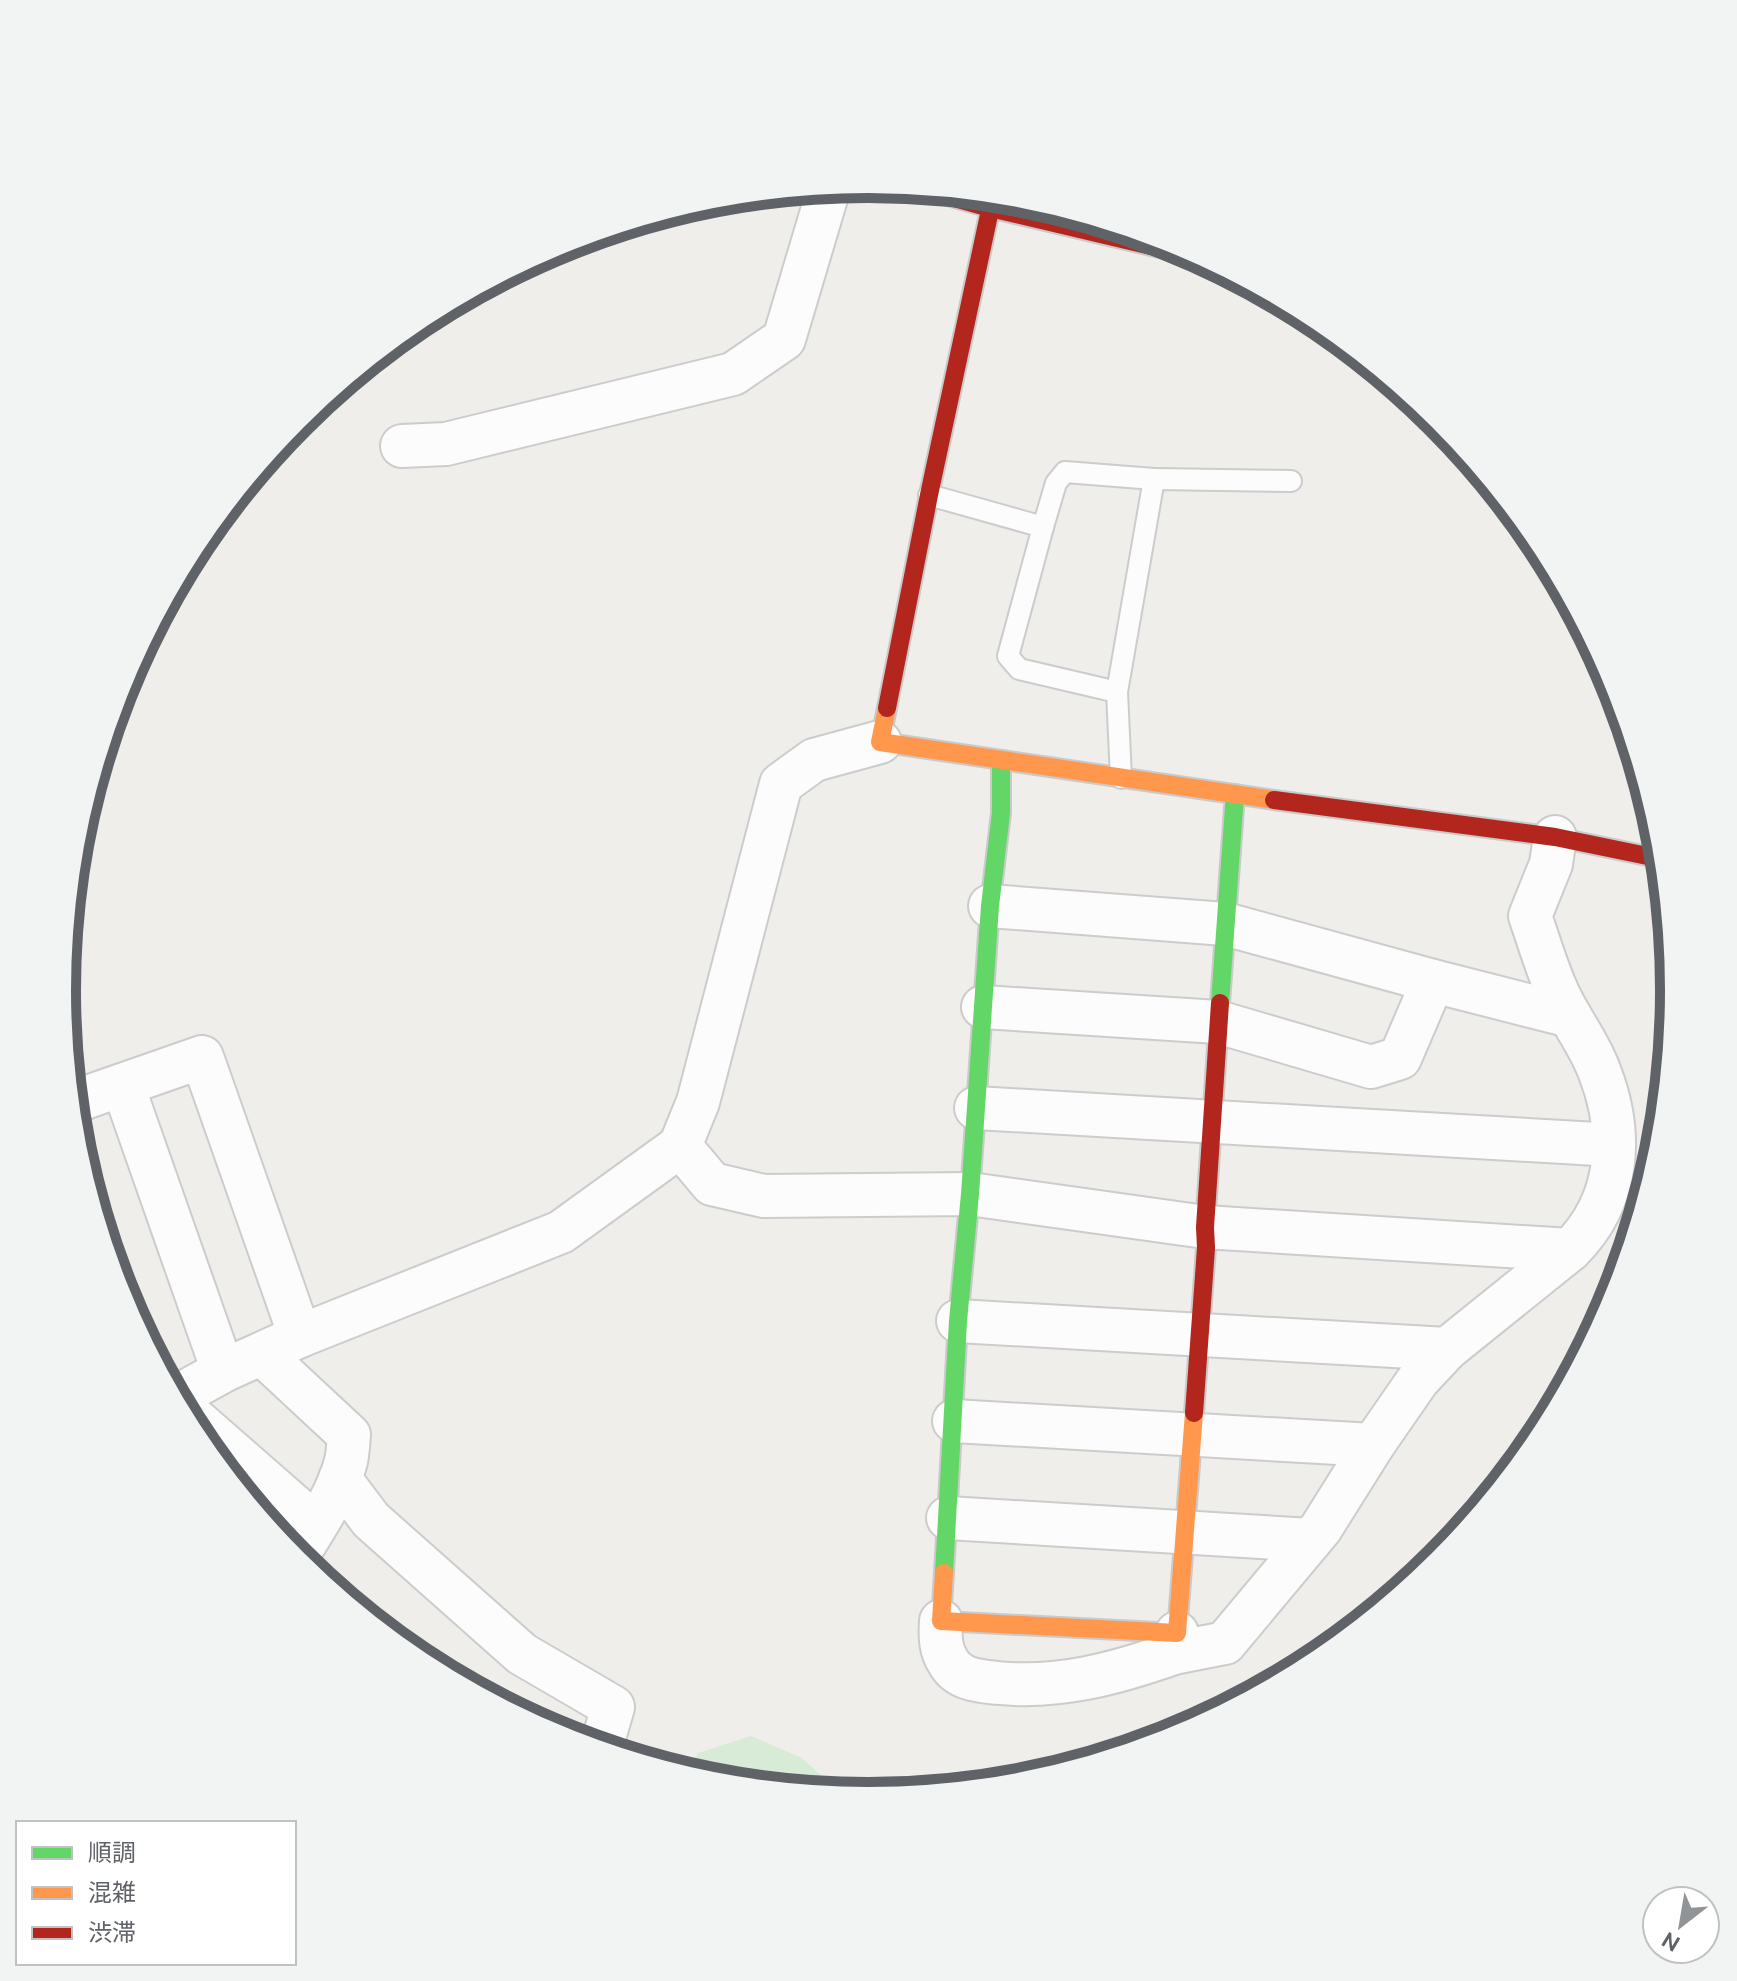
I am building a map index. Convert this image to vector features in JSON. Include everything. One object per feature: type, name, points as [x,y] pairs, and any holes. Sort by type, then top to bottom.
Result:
[{"type":"main road","points":[[990,208],[880,742],[1555,837],[1649,856]]},
{"type":"main road","points":[[1001,760],[1001,813],[990,906],[958,1321],[941,1621],[1176,1643],[1206,1248],[1211,1121],[1235,794]]},
{"type":"street","points":[[402,446],[446,444],[733,374],[784,339],[826,200]]},
{"type":"street","points":[[185,1392],[300,1336],[561,1232],[680,1146],[698,1102],[781,784],[814,760],[880,742]]},
{"type":"street","points":[[941,1621],[940,1641],[950,1665],[969,1680],[1022,1685],[1069,1682],[1124,1670],[1176,1643],[1225,1643],[1321,1528],[1418,1380],[1447,1349],[1585,1236],[1601,1206],[1613,1169],[1614,1118],[1600,1071],[1557,991],[1530,916],[1551,864],[1555,837]]},
{"type":"street","points":[[990,906],[1225,924],[1570,1016]]},
{"type":"street","points":[[983,1007],[1218,1022],[1371,1067],[1400,1058],[1433,981]]},
{"type":"street","points":[[84,1099],[202,1057],[300,1336]]},
{"type":"street","points":[[123,1086],[223,1371]]},
{"type":"street","points":[[976,1108],[1614,1145]]},
{"type":"street","points":[[680,1146],[712,1184],[764,1196],[970,1194],[1205,1227],[1570,1250]]},
{"type":"street","points":[[958,1321],[1447,1349]]},
{"type":"street","points":[[233,1463],[306,1542],[340,1479],[347,1459],[349,1435],[262,1354]]},
{"type":"street","points":[[954,1421],[1373,1445]]},
{"type":"street","points":[[340,1479],[371,1520],[522,1654],[613,1707],[604,1737]]},
{"type":"street","points":[[948,1518],[1311,1540]]},
{"type":"lane","points":[[1117,692],[1019,669],[1008,656],[1056,483],[1065,472],[1154,479],[1291,481]]},
{"type":"lane","points":[[1121,778],[1117,692],[1154,479]]},
{"type":"lane","points":[[929,495],[1043,527]]},
{"type":"green space","points":[[751,1736],[802,1758],[827,1781],[765,1776],[692,1763],[698,1753]]},
{"type":"traffic: fast","points":[[944,1573],[958,1321],[990,906],[1001,813],[1001,760]]},
{"type":"traffic: fast","points":[[1220,1003],[1235,794]]},
{"type":"traffic: slow","points":[[887,708],[880,742],[1274,800]]},
{"type":"traffic: slow","points":[[944,1573],[941,1621],[1177,1633],[1194,1413]]},
{"type":"traffic: jam","points":[[989,208],[1114,237]]},
{"type":"traffic: jam","points":[[887,708],[990,208]]},
{"type":"traffic: jam","points":[[1274,800],[1555,837],[1649,856]]},
{"type":"traffic: jam","points":[[1194,1413],[1220,1003]]}]
